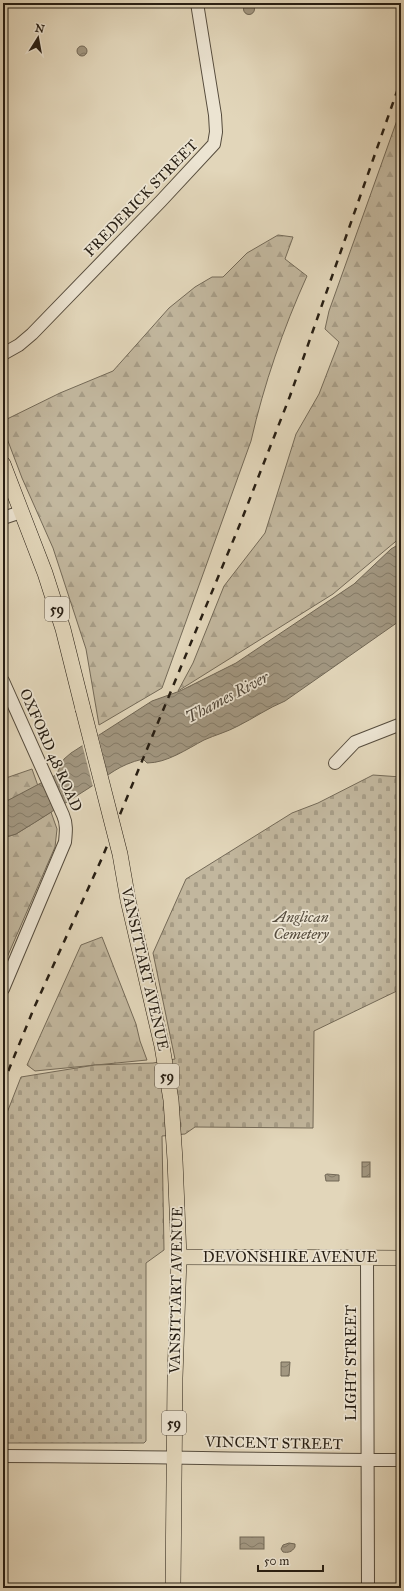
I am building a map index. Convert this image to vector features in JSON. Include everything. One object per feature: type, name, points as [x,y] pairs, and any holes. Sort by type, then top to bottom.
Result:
[{"type":"main road","name":"VANSITTART AVENUE","points":[[3,464],[46,573],[63,629],[120,854],[128,900],[162,1046],[171,1100],[179,1257],[175,1378],[173,1588]]},
{"type":"main road","name":"DEVONSHIRE AVENUE","points":[[179,1257],[401,1258]]},
{"type":"street","name":"FREDERICK STREET","points":[[3,354],[19,345],[32,334],[212,148],[216,132],[215,115],[197,3]]},
{"type":"street","points":[[3,518],[21,512]]},
{"type":"street","name":"OXFORD 48 ROAD","points":[[3,681],[66,823],[65,842],[3,989]]},
{"type":"street","points":[[335,763],[355,742],[401,724]]},
{"type":"street","name":"LIGHT STREET","points":[[367,1258],[368,1588]]},
{"type":"street","name":"VINCENT STREET","points":[[3,1456],[140,1456],[174,1458],[401,1460]]},
{"type":"green space","points":[[401,109],[401,537],[333,594],[178,691],[193,663],[224,586],[265,533],[296,434],[319,394],[339,342],[325,329],[329,311]]},
{"type":"green space","points":[[278,235],[293,237],[285,259],[307,276],[275,357],[251,441],[162,688],[99,725],[86,649],[53,548],[22,478],[3,428],[3,421],[60,393],[113,371],[169,308],[195,287],[212,277],[223,277],[247,253]]},
{"type":"green space","points":[[32,769],[38,786],[3,803],[3,779]]},
{"type":"green space","name":"Anglican Cemetery","points":[[373,775],[401,777],[401,989],[314,1031],[313,1128],[195,1127],[185,1134],[162,1136],[164,1250],[146,1263],[146,1441],[144,1443],[3,1443],[3,1123],[21,1077],[95,1065],[153,1063],[175,1059],[153,953],[186,879],[292,813],[318,803]]},
{"type":"green space","points":[[51,812],[57,829],[55,847],[5,962],[3,960],[3,838],[16,834]]},
{"type":"green space","points":[[102,937],[136,1024],[147,1060],[35,1071],[27,1065],[81,945]]},
{"type":"water","points":[[247,4],[251,4],[253,5],[253,13],[247,14],[244,11],[244,7]]},
{"type":"water","points":[[82,46],[87,51],[82,56],[77,51]]},
{"type":"water","name":"Thames River","points":[[401,543],[401,620],[285,701],[234,728],[204,740],[162,761],[147,763],[143,759],[120,767],[16,834],[3,838],[3,803],[56,775],[64,759],[71,753],[152,701],[180,691],[236,663],[354,584],[391,549]]},
{"type":"water","points":[[362,1162],[370,1162],[370,1177],[362,1177]]},
{"type":"water","points":[[325,1175],[339,1175],[339,1181],[326,1181]]},
{"type":"water","points":[[281,1362],[290,1362],[289,1376],[281,1376]]},
{"type":"water","points":[[240,1537],[264,1537],[264,1549],[240,1549]]},
{"type":"water","points":[[289,1543],[295,1544],[293,1550],[290,1552],[283,1552],[281,1549],[283,1545]]},
{"type":"pier","points":[[98,734],[108,776],[93,787],[82,744]]},
{"type":"railway","points":[[3,1084],[34,1008],[102,858],[240,524],[290,396],[401,80]]}]
